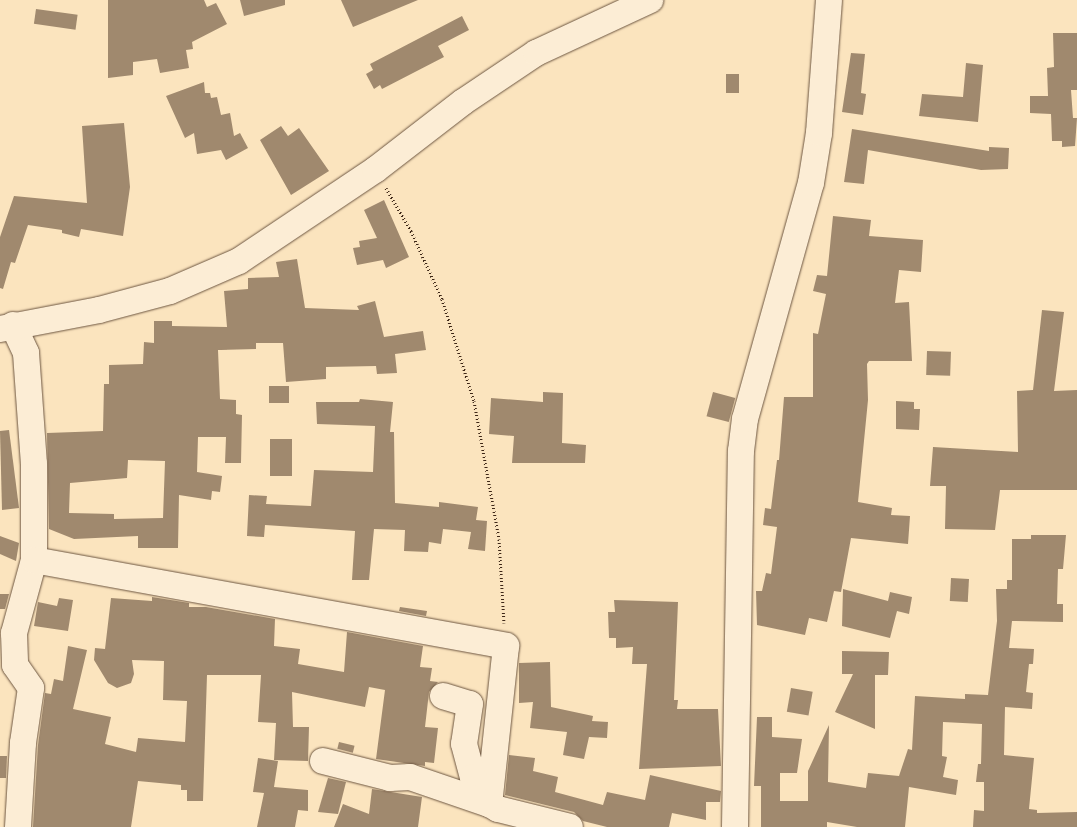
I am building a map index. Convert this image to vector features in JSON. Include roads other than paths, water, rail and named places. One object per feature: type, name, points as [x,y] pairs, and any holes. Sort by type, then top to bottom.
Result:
[{"type":"street","points":[[18,827],[23,743],[31,688],[15,665],[14,632],[34,560],[34,464],[26,353],[6,327],[108,308],[170,291],[230,265],[375,170],[463,102],[536,53],[650,0]]},
{"type":"street","points":[[734,827],[741,461],[744,419],[811,183],[819,133],[829,0]]},
{"type":"street","points":[[34,560],[506,646],[489,804]]},
{"type":"street","points":[[443,696],[470,704],[464,744],[473,777],[489,804]]},
{"type":"street","points":[[323,761],[390,778],[410,777],[489,804],[570,827]]}]
